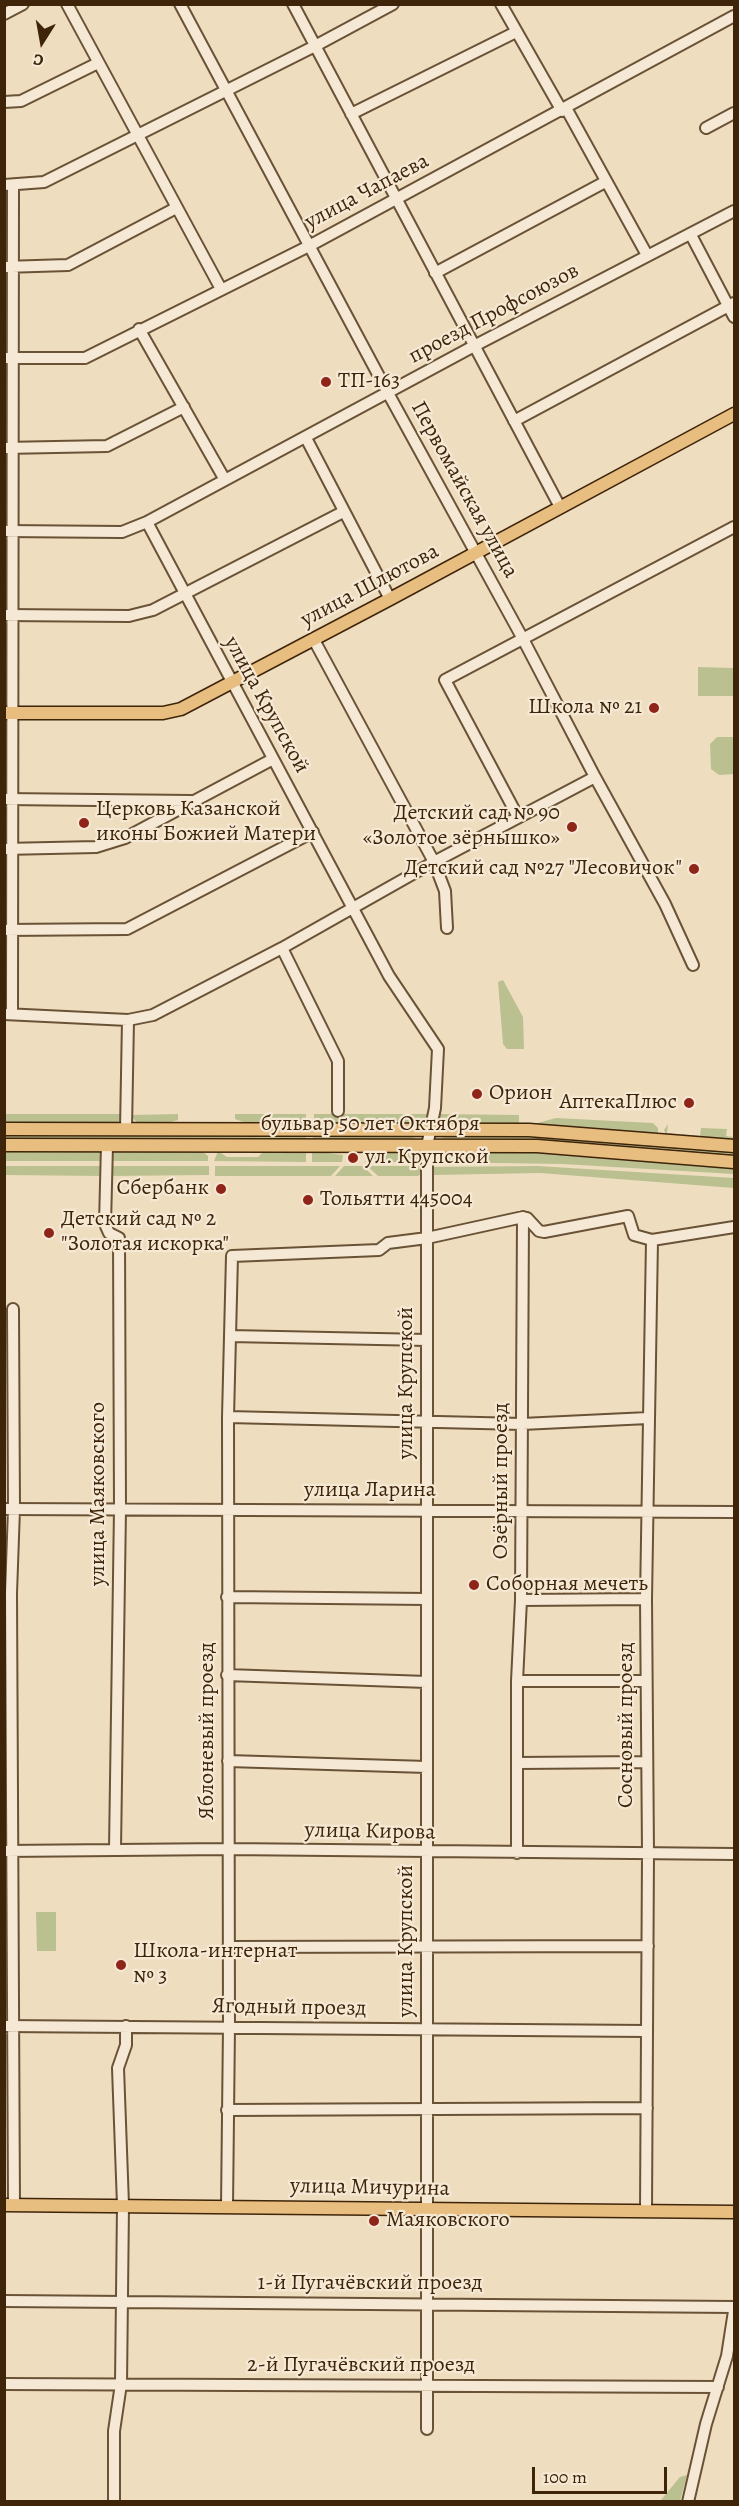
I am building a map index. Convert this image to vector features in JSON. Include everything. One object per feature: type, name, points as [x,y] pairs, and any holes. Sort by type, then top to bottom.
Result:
[{"type":"main road","name":"улица Шлютова","points":[[9,713],[163,713],[181,709],[735,414]]},
{"type":"main road","name":"бульвар 50 лет Октября","points":[[4,1129],[529,1130],[735,1146]]},
{"type":"main road","name":"бульвар 50 лет Октября","points":[[4,1145],[537,1146],[735,1162]]},
{"type":"main road","name":"улица Мичурина","points":[[9,2205],[735,2211]]},
{"type":"street","points":[[4,14],[22,4]]},
{"type":"street","points":[[67,4],[221,289]]},
{"type":"street","name":"Первомайская улица","points":[[180,4],[665,904],[693,965]]},
{"type":"street","points":[[293,4],[560,507]]},
{"type":"street","points":[[393,4],[315,46],[44,182],[9,185],[8,1014],[128,1020],[153,1015],[282,948],[434,862],[595,777]]},
{"type":"street","points":[[501,4],[564,109],[646,255]]},
{"type":"street","name":"улица Чапаева","points":[[9,358],[85,358],[309,246],[735,16]]},
{"type":"street","points":[[351,114],[516,32]]},
{"type":"street","points":[[4,102],[21,101],[98,63]]},
{"type":"street","points":[[706,128],[735,113]]},
{"type":"street","points":[[435,273],[605,182]]},
{"type":"street","points":[[9,267],[68,265],[176,208]]},
{"type":"street","name":"проезд Профсоюзов","points":[[9,531],[122,532],[147,522],[646,255],[691,235],[735,211]]},
{"type":"street","points":[[691,235],[732,305],[735,317]]},
{"type":"street","points":[[514,421],[732,305]]},
{"type":"street","points":[[139,329],[225,480]]},
{"type":"street","points":[[9,448],[107,446],[184,407]]},
{"type":"street","points":[[306,438],[390,599]]},
{"type":"street","points":[[9,615],[129,616],[153,610],[343,512]]},
{"type":"street","name":"улица Крупской","points":[[147,522],[389,976],[438,1049],[435,1108],[427,1146],[427,2428]]},
{"type":"street","points":[[518,817],[445,680],[735,527]]},
{"type":"street","points":[[314,640],[434,862],[446,891],[447,928]]},
{"type":"street","points":[[8,849],[96,847],[125,838],[273,759]]},
{"type":"street","points":[[8,799],[194,801]]},
{"type":"street","points":[[9,930],[127,929],[313,832]]},
{"type":"street","points":[[282,948],[338,1061],[338,1111]]},
{"type":"street","points":[[126,1129],[128,1020]]},
{"type":"street","name":"улица Маяковского","points":[[107,1145],[105,1224],[109,1233],[118,1238],[120,1509],[114,1849]]},
{"type":"street","points":[[427,1238],[523,1217],[527,1218],[539,1231],[544,1232],[628,1216],[634,1234],[652,1240],[735,1227]]},
{"type":"street","name":"Озёрный проезд","points":[[518,1853],[517,1680],[521,1600],[523,1217]]},
{"type":"street","name":"Яблоневый проезд","points":[[227,2207],[229,2026],[227,1510],[232,1256],[379,1250],[388,1243],[427,1238]]},
{"type":"street","name":"Сосновый проезд","points":[[646,2211],[648,1853],[646,1599],[652,1240]]},
{"type":"street","points":[[9,2205],[9,1341],[13,1309]]},
{"type":"street","points":[[230,1336],[427,1341]]},
{"type":"street","points":[[228,1418],[522,1424],[648,1418]]},
{"type":"street","name":"улица Ларина","points":[[9,1509],[735,1512]]},
{"type":"street","points":[[227,1598],[427,1599]]},
{"type":"street","points":[[521,1600],[646,1599]]},
{"type":"street","points":[[227,1675],[427,1682]]},
{"type":"street","points":[[517,1680],[646,1681]]},
{"type":"street","points":[[228,1761],[427,1767]]},
{"type":"street","points":[[517,1763],[647,1762]]},
{"type":"street","name":"улица Кирова","points":[[9,1851],[228,1849],[735,1854]]},
{"type":"street","points":[[228,1947],[648,1946]]},
{"type":"street","name":"Ягодный проезд","points":[[10,2026],[646,2031]]},
{"type":"street","points":[[114,2502],[114,2431],[121,2384],[123,2205],[118,2068],[126,2045],[126,2026]]},
{"type":"street","points":[[227,2110],[647,2108]]},
{"type":"street","name":"1-й Пугачёвский проезд","points":[[4,2301],[735,2309]]},
{"type":"street","points":[[688,2502],[706,2424],[727,2356],[735,2309]]},
{"type":"street","name":"2-й Пугачёвский проезд","points":[[4,2384],[718,2387]]},
{"type":"green space","points":[[698,667],[734,668],[734,696],[698,696]]},
{"type":"green space","points":[[717,737],[734,737],[734,774],[719,775],[711,769],[710,744]]},
{"type":"green space","points":[[503,980],[523,1017],[524,1049],[507,1049],[503,1044],[498,982]]},
{"type":"green space","points":[[5,1114],[123,1114],[117,1124],[5,1125]]},
{"type":"green space","points":[[178,1114],[178,1120],[160,1125],[138,1124],[132,1117],[132,1115]]},
{"type":"green space","points":[[235,1114],[306,1114],[306,1125],[252,1125],[235,1119]]},
{"type":"green space","points":[[314,1114],[430,1114],[428,1121],[422,1125],[314,1125]]},
{"type":"green space","points":[[439,1114],[519,1115],[519,1125],[443,1125]]},
{"type":"green space","points":[[556,1118],[653,1123],[658,1128],[658,1132],[655,1135],[534,1124]]},
{"type":"green space","points":[[668,1124],[667,1133],[700,1136],[701,1128],[727,1129],[726,1136],[734,1137],[734,1141],[666,1135],[664,1130]]},
{"type":"green space","points":[[5,1134],[306,1134],[306,1141],[5,1141]]},
{"type":"green space","points":[[313,1134],[411,1135],[415,1139],[414,1141],[313,1141]]},
{"type":"green space","points":[[443,1136],[533,1136],[734,1150],[734,1156],[442,1140]]},
{"type":"green space","points":[[5,1150],[103,1150],[103,1161],[5,1161]]},
{"type":"green space","points":[[119,1150],[202,1151],[208,1156],[208,1161],[110,1161],[113,1154]]},
{"type":"green space","points":[[218,1151],[227,1157],[258,1157],[264,1151],[306,1151],[306,1162],[214,1161]]},
{"type":"green space","points":[[312,1151],[343,1155],[342,1162],[312,1162]]},
{"type":"green space","points":[[395,1151],[420,1152],[424,1162],[365,1162],[370,1155]]},
{"type":"green space","points":[[439,1151],[557,1153],[734,1166],[734,1174],[562,1164],[432,1162],[434,1155]]},
{"type":"green space","points":[[5,1166],[102,1166],[102,1176],[5,1175]]},
{"type":"green space","points":[[109,1166],[209,1166],[209,1175],[109,1176]]},
{"type":"green space","points":[[215,1166],[340,1166],[331,1176],[215,1176]]},
{"type":"green space","points":[[344,1166],[363,1166],[373,1176],[335,1176]]},
{"type":"green space","points":[[367,1166],[424,1166],[422,1173],[418,1176],[378,1176]]},
{"type":"green space","points":[[537,1166],[734,1178],[734,1188],[540,1173],[434,1175],[433,1167]]},
{"type":"green space","points":[[36,1912],[56,1912],[56,1951],[37,1951]]},
{"type":"green space","points":[[687,2475],[680,2501],[660,2501],[680,2477]]},
{"type":"place","name":"ТП-163","points":[[326,382]]},
{"type":"place","name":"Школа № 21","points":[[654,708]]},
{"type":"place","name":"Церковь Казанской иконы Божией Матери","points":[[84,823]]},
{"type":"place","name":"Детский сад № 90 «Золотое зёрнышко»","points":[[572,827]]},
{"type":"place","name":"Детский сад №27 \"Лесовичок\"","points":[[694,869]]},
{"type":"place","name":"Орион","points":[[477,1094]]},
{"type":"place","name":"АптекаПлюс","points":[[689,1103]]},
{"type":"place","name":"ул. Крупской","points":[[353,1158]]},
{"type":"place","name":"Сбербанк","points":[[221,1189]]},
{"type":"place","name":"Тольятти 445004","points":[[308,1200]]},
{"type":"place","name":"Детский сад № 2 \"Золотая искорка\"","points":[[49,1233]]},
{"type":"place","name":"Cоборная мечеть","points":[[474,1585]]},
{"type":"place","name":"Школа-интернат № 3","points":[[121,1965]]},
{"type":"place","name":"Маяковского","points":[[374,2221]]}]
